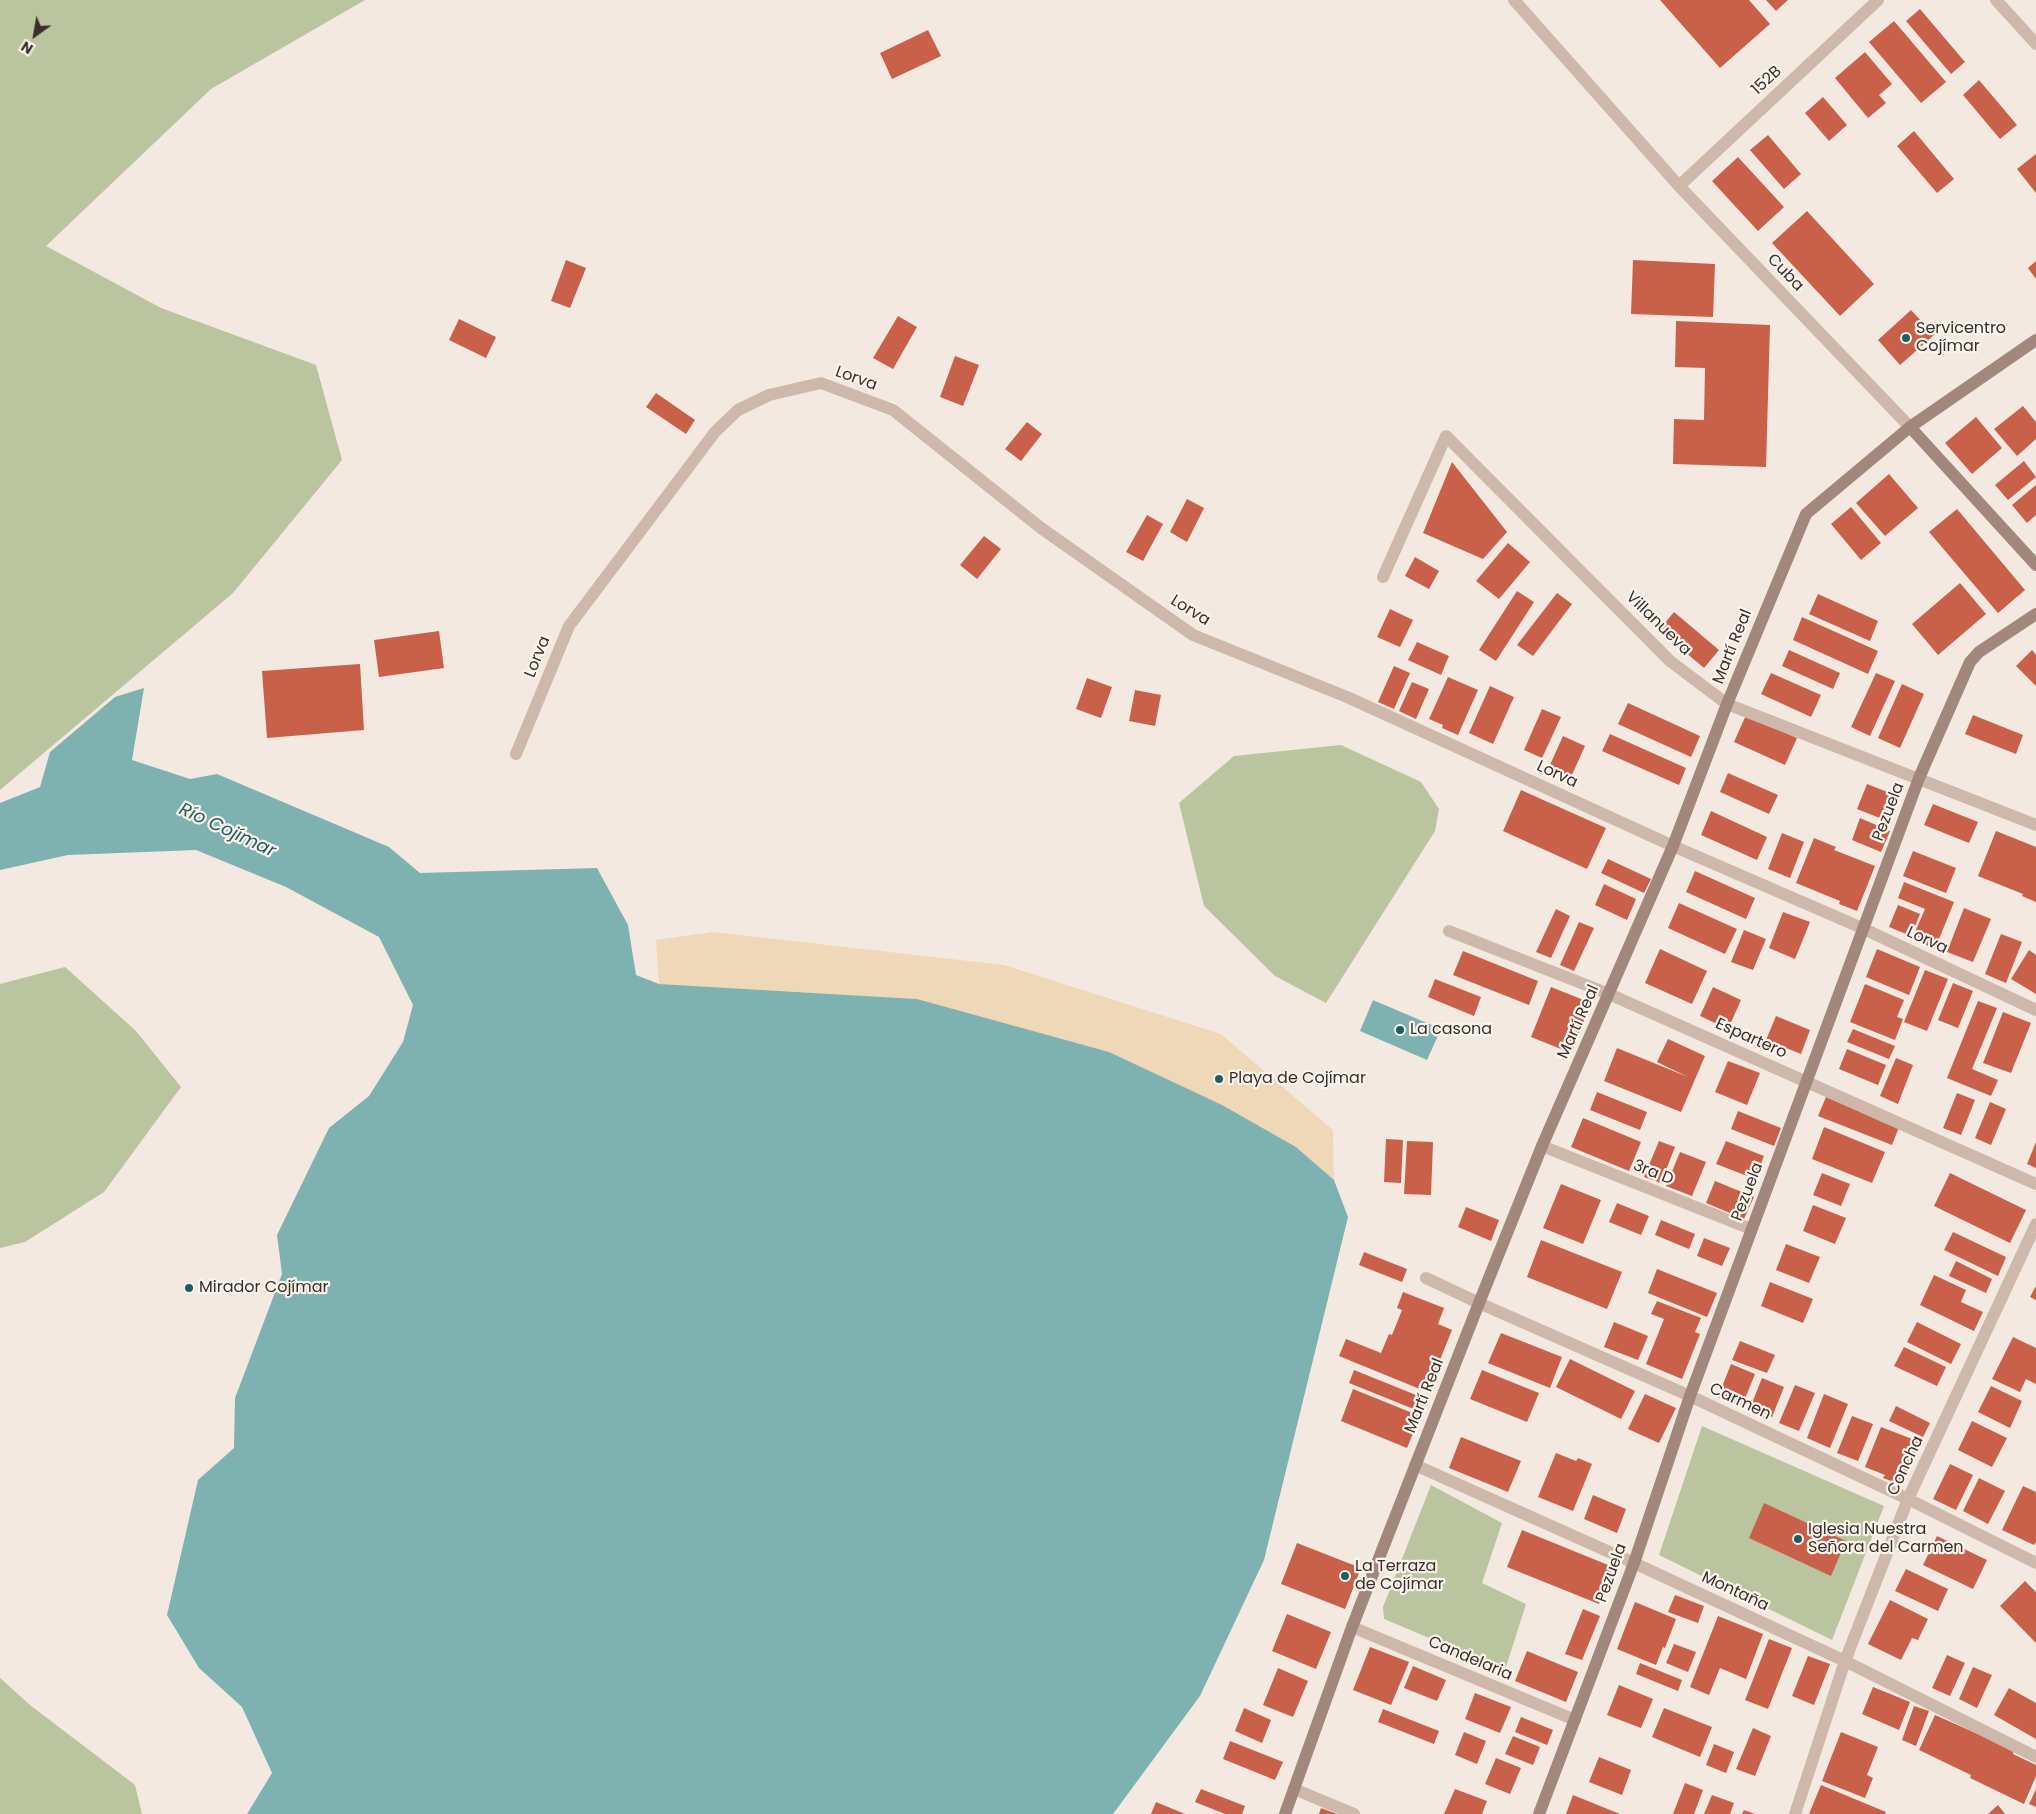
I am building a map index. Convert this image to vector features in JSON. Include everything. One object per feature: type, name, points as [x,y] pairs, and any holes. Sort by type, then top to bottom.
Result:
[{"type":"main road","name":"Martí Real","points":[[1284,1814],[1352,1627],[1542,1146],[1673,846],[1727,704],[1806,514],[1910,428],[2036,340]]},
{"type":"main road","name":"Cuba","points":[[1910,428],[2036,566]]},
{"type":"main road","name":"Pezuela","points":[[1539,1814],[1634,1563],[1690,1396],[1751,1229],[1808,1082],[1862,928],[1919,778],[1970,662],[1979,652],[2036,614]]},
{"type":"street","name":"Cuba","points":[[1514,0],[1679,186],[1910,428]]},
{"type":"street","name":"152B","points":[[1679,186],[1878,0]]},
{"type":"street","points":[[1996,0],[2036,44]]},
{"type":"street","name":"Lorva","points":[[516,754],[569,626],[715,432],[738,410],[769,395],[821,383],[893,410],[1041,528],[1192,635],[1347,697],[1673,846],[1862,928],[2036,1010]]},
{"type":"street","name":"Villanueva","points":[[1383,577],[1446,436],[1670,661],[1727,704],[2036,825]]},
{"type":"street","name":"Espartero","points":[[1449,931],[1609,994],[2036,1184]]},
{"type":"street","name":"3ra D","points":[[1542,1146],[1751,1229]]},
{"type":"street","name":"Concha","points":[[1795,1814],[1844,1661],[1908,1499],[2036,1224]]},
{"type":"street","name":"Carmen","points":[[1426,1278],[1690,1396],[1908,1499],[2036,1563]]},
{"type":"street","name":"Montaña","points":[[1415,1465],[1634,1563],[1844,1661],[2036,1757]]},
{"type":"street","points":[[2024,1557],[2036,1572]]},
{"type":"street","name":"Candelaria","points":[[1352,1627],[1575,1720]]},
{"type":"street","points":[[1294,1789],[1354,1814]]},
{"type":"green space","points":[[0,0],[365,0],[211,89],[46,246],[161,308],[316,365],[342,460],[233,593],[0,790]]},
{"type":"green space","points":[[1341,745],[1421,782],[1439,809],[1435,831],[1326,1003],[1275,976],[1204,906],[1179,803],[1234,756]]},
{"type":"green space","points":[[65,967],[136,1031],[181,1087],[104,1192],[25,1242],[0,1248],[0,984]]},
{"type":"green space","points":[[1702,1426],[1884,1506],[1832,1640],[1659,1555]]},
{"type":"green space","points":[[1431,1485],[1502,1523],[1482,1583],[1526,1604],[1505,1670],[1384,1619],[1383,1607]]},
{"type":"green space","points":[[0,1678],[30,1705],[135,1785],[142,1814],[0,1814]]},
{"type":"sand","name":"Playa de Cojímar","points":[[713,932],[1004,965],[1221,1034],[1333,1130],[1334,1180],[1296,1147],[917,999],[659,984],[656,940]]},
{"type":"water","name":"Río Cojímar","points":[[144,688],[132,760],[190,779],[217,774],[389,847],[420,873],[597,868],[628,925],[636,975],[659,984],[917,999],[1109,1052],[1222,1105],[1296,1147],[1334,1180],[1348,1217],[1264,1560],[1200,1696],[1113,1814],[247,1814],[272,1773],[242,1707],[199,1668],[167,1615],[198,1480],[234,1448],[235,1398],[282,1274],[277,1235],[329,1128],[369,1096],[403,1042],[413,1005],[379,937],[286,887],[196,850],[68,855],[0,870],[0,803],[40,787],[50,752],[115,697]]},
{"type":"water","name":"La casona","points":[[1373,1000],[1441,1029],[1427,1060],[1360,1031]]},
{"type":"building","points":[[1660,0],[1749,0],[1770,24],[1720,68]]},
{"type":"building","points":[[1766,0],[1788,0],[1776,11]]},
{"type":"building","points":[[1920,9],[1965,62],[1951,74],[1906,21]]},
{"type":"building","points":[[1894,21],[1946,82],[1921,103],[1869,42]]},
{"type":"building","points":[[928,30],[941,56],[892,79],[880,53]]},
{"type":"building","points":[[1865,52],[1892,84],[1879,95],[1886,103],[1868,118],[1835,78]]},
{"type":"building","points":[[1979,80],[2017,125],[2000,139],[1963,95]]},
{"type":"building","points":[[1823,97],[1847,125],[1829,141],[1805,113]]},
{"type":"building","points":[[1914,131],[1954,179],[1937,193],[1897,146]]},
{"type":"building","points":[[1768,135],[1801,174],[1784,189],[1750,150]]},
{"type":"building","points":[[2036,154],[2036,193],[2017,169]]},
{"type":"building","points":[[1738,157],[1784,207],[1758,231],[1712,181]]},
{"type":"building","points":[[1807,211],[1874,284],[1840,316],[1772,243]]},
{"type":"building","points":[[566,260],[586,268],[570,308],[551,301]]},
{"type":"building","points":[[1633,260],[1715,264],[1713,317],[1631,314]]},
{"type":"building","points":[[2036,261],[2036,279],[2028,268]]},
{"type":"building","name":"Servicentro Cojímar","points":[[1911,310],[1934,335],[1900,365],[1878,340]]},
{"type":"building","points":[[898,316],[917,327],[893,369],[873,358]]},
{"type":"building","points":[[459,319],[496,337],[486,358],[449,340]]},
{"type":"building","points":[[1676,321],[1770,325],[1766,467],[1673,464],[1674,419],[1704,420],[1705,368],[1675,367]]},
{"type":"building","points":[[955,356],[979,365],[963,406],[940,397]]},
{"type":"building","points":[[656,393],[695,420],[686,434],[646,407]]},
{"type":"building","points":[[2023,406],[2036,422],[2036,439],[2017,456],[1994,429]]},
{"type":"building","points":[[1976,417],[2002,448],[1972,474],[1945,443]]},
{"type":"building","points":[[1027,422],[1042,434],[1021,461],[1005,449]]},
{"type":"building","points":[[2024,461],[2036,477],[2008,500],[1995,485]]},
{"type":"building","points":[[1452,462],[1507,532],[1483,559],[1423,533]]},
{"type":"building","points":[[1889,474],[1918,508],[1885,536],[1856,503]]},
{"type":"building","points":[[2036,485],[2036,515],[2027,523],[2012,505]]},
{"type":"building","points":[[1187,499],[1204,508],[1187,542],[1170,532]]},
{"type":"building","points":[[1851,507],[1881,543],[1861,560],[1831,524]]},
{"type":"building","points":[[1957,509],[2025,590],[1998,613],[1929,532]]},
{"type":"building","points":[[1147,515],[1163,524],[1143,561],[1126,552]]},
{"type":"building","points":[[984,536],[1001,549],[977,579],[960,565]]},
{"type":"building","points":[[1508,543],[1530,562],[1499,599],[1476,581]]},
{"type":"building","points":[[1415,557],[1439,571],[1429,589],[1405,576]]},
{"type":"building","points":[[1960,583],[1986,614],[1938,655],[1912,624]]},
{"type":"building","points":[[1517,591],[1534,602],[1496,661],[1479,650]]},
{"type":"building","points":[[1557,593],[1572,604],[1533,656],[1517,645]]},
{"type":"building","points":[[1818,594],[1878,621],[1870,641],[1809,614]]},
{"type":"building","points":[[1390,609],[1413,620],[1400,647],[1377,637]]},
{"type":"building","points":[[1674,612],[1719,650],[1704,668],[1659,630]]},
{"type":"building","points":[[1802,617],[1878,651],[1868,674],[1793,640]]},
{"type":"building","points":[[439,631],[444,668],[379,677],[374,640]]},
{"type":"building","points":[[1417,642],[1449,656],[1441,675],[1408,660]]},
{"type":"building","points":[[1789,650],[1840,673],[1833,689],[1782,666]]},
{"type":"building","points":[[2032,650],[2036,655],[2036,686],[2016,666]]},
{"type":"building","points":[[360,664],[364,730],[267,738],[262,671]]},
{"type":"building","points":[[1394,666],[1410,673],[1394,709],[1378,702]]},
{"type":"building","points":[[1771,673],[1821,695],[1811,717],[1761,694]]},
{"type":"building","points":[[1876,673],[1895,681],[1870,736],[1851,727]]},
{"type":"building","points":[[1448,677],[1478,690],[1458,735],[1442,728],[1443,725],[1429,719]]},
{"type":"building","points":[[1087,678],[1112,687],[1101,718],[1076,709]]},
{"type":"building","points":[[1412,682],[1429,689],[1416,719],[1399,711]]},
{"type":"building","points":[[1902,684],[1924,694],[1900,748],[1878,738]]},
{"type":"building","points":[[1490,686],[1514,697],[1493,744],[1469,733]]},
{"type":"building","points":[[1135,690],[1161,695],[1155,726],[1129,721]]},
{"type":"building","points":[[1628,703],[1700,736],[1691,757],[1618,724]]},
{"type":"building","points":[[1542,709],[1561,717],[1542,758],[1524,750]]},
{"type":"building","points":[[1746,715],[1797,738],[1785,765],[1734,742]]},
{"type":"building","points":[[1973,715],[2023,735],[2016,754],[1965,734]]},
{"type":"building","points":[[1610,734],[1686,768],[1679,785],[1602,751]]},
{"type":"building","points":[[1563,736],[1585,746],[1571,777],[1549,767]]},
{"type":"building","points":[[1728,773],[1778,795],[1769,814],[1720,792]]},
{"type":"building","points":[[1867,784],[1895,795],[1885,820],[1857,809]]},
{"type":"building","points":[[1521,790],[1606,828],[1587,869],[1503,831]]},
{"type":"building","points":[[1933,804],[1978,822],[1969,843],[1924,825]]},
{"type":"building","points":[[1711,811],[1767,837],[1757,860],[1701,835]]},
{"type":"building","points":[[1860,818],[1890,831],[1881,852],[1852,840]]},
{"type":"building","points":[[1996,831],[2036,847],[2036,902],[2022,896],[2023,894],[1978,876]]},
{"type":"building","points":[[1782,833],[1804,842],[1790,878],[1768,869]]},
{"type":"building","points":[[1814,838],[1836,847],[1834,850],[1875,866],[1857,911],[1839,904],[1840,901],[1796,883]]},
{"type":"building","points":[[1913,851],[1956,868],[1946,893],[1903,876]]},
{"type":"building","points":[[1608,859],[1651,879],[1644,893],[1601,873]]},
{"type":"building","points":[[1695,871],[1755,898],[1746,919],[1686,892]]},
{"type":"building","points":[[1904,882],[1954,902],[1935,949],[1912,939],[1925,909],[1898,898]]},
{"type":"building","points":[[1604,884],[1636,899],[1627,920],[1595,905]]},
{"type":"building","points":[[1679,903],[1737,929],[1725,954],[1668,928]]},
{"type":"building","points":[[1898,905],[1920,914],[1911,936],[1889,927]]},
{"type":"building","points":[[1964,908],[1991,919],[1973,962],[1947,952]]},
{"type":"building","points":[[1556,909],[1570,916],[1551,958],[1536,952]]},
{"type":"building","points":[[1783,912],[1810,922],[1795,959],[1769,948]]},
{"type":"building","points":[[1579,922],[1594,928],[1574,971],[1560,965]]},
{"type":"building","points":[[1744,930],[1766,939],[1753,970],[1731,962]]},
{"type":"building","points":[[2001,934],[2022,942],[2006,983],[1985,974]]},
{"type":"building","points":[[1660,949],[1707,971],[1692,1004],[1645,983]]},
{"type":"building","points":[[1877,949],[1920,967],[1909,995],[1866,977]]},
{"type":"building","points":[[2029,950],[2036,955],[2036,994],[2011,979]]},
{"type":"building","points":[[1463,951],[1538,981],[1529,1005],[1453,975]]},
{"type":"building","points":[[1925,970],[1948,979],[1927,1031],[1904,1022]]},
{"type":"building","points":[[1435,979],[1481,997],[1474,1016],[1428,997]]},
{"type":"building","points":[[1953,983],[1973,991],[1958,1028],[1938,1020]]},
{"type":"building","points":[[1865,984],[1904,1000],[1897,1017],[1903,1019],[1895,1040],[1850,1022]]},
{"type":"building","points":[[1551,987],[1591,1003],[1571,1053],[1531,1037]]},
{"type":"building","points":[[1713,987],[1741,1000],[1728,1029],[1700,1016]]},
{"type":"building","points":[[1978,1001],[1997,1008],[1972,1069],[1998,1080],[1991,1096],[1947,1078]]},
{"type":"building","points":[[2003,1012],[2031,1023],[2011,1073],[1983,1063]]},
{"type":"building","points":[[1776,1016],[1810,1030],[1801,1054],[1766,1040]]},
{"type":"building","points":[[1853,1029],[1895,1046],[1889,1059],[1847,1042]]},
{"type":"building","points":[[1668,1039],[1705,1056],[1681,1112],[1604,1081],[1617,1048],[1688,1077],[1657,1062]]},
{"type":"building","points":[[1847,1049],[1886,1065],[1878,1085],[1839,1069]]},
{"type":"building","points":[[1896,1058],[1913,1065],[1898,1104],[1880,1096]]},
{"type":"building","points":[[1728,1061],[1760,1073],[1747,1105],[1715,1092]]},
{"type":"building","points":[[1597,1092],[1647,1112],[1640,1130],[1590,1110]]},
{"type":"building","points":[[1957,1093],[1975,1100],[1961,1135],[1943,1128]]},
{"type":"building","points":[[1826,1097],[1899,1127],[1892,1145],[1818,1116]]},
{"type":"building","points":[[1990,1102],[2006,1109],[1991,1145],[1975,1138]]},
{"type":"building","points":[[1738,1111],[1781,1128],[1774,1146],[1731,1129]]},
{"type":"building","points":[[1583,1118],[1641,1142],[1629,1171],[1571,1147]]},
{"type":"building","points":[[1824,1127],[1885,1152],[1872,1183],[1812,1159]]},
{"type":"building","points":[[1386,1139],[1403,1140],[1401,1183],[1384,1182]]},
{"type":"building","points":[[1407,1141],[1433,1142],[1431,1195],[1404,1194]]},
{"type":"building","points":[[1659,1141],[1675,1147],[1661,1183],[1644,1177]]},
{"type":"building","points":[[1726,1141],[1764,1156],[1755,1179],[1716,1164]]},
{"type":"building","points":[[2036,1142],[2036,1168],[2027,1164]]},
{"type":"building","points":[[1680,1152],[1706,1162],[1692,1196],[1666,1186]]},
{"type":"building","points":[[1822,1173],[1850,1184],[1841,1206],[1813,1195]]},
{"type":"building","points":[[1950,1173],[2026,1210],[2010,1243],[1934,1206]]},
{"type":"building","points":[[1715,1181],[1754,1197],[1744,1219],[1706,1203]]},
{"type":"building","points":[[1561,1184],[1601,1200],[1583,1244],[1543,1228]]},
{"type":"building","points":[[1617,1203],[1649,1216],[1641,1235],[1609,1222]]},
{"type":"building","points":[[1813,1205],[1846,1218],[1835,1244],[1803,1231]]},
{"type":"building","points":[[1466,1207],[1499,1220],[1491,1241],[1458,1227]]},
{"type":"building","points":[[1661,1220],[1695,1234],[1689,1249],[1655,1235]]},
{"type":"building","points":[[1953,1232],[2006,1257],[1998,1276],[1944,1250]]},
{"type":"building","points":[[1704,1238],[1730,1248],[1722,1266],[1697,1256]]},
{"type":"building","points":[[1541,1240],[1622,1272],[1607,1309],[1527,1277]]},
{"type":"building","points":[[1786,1244],[1820,1257],[1809,1283],[1776,1270]]},
{"type":"building","points":[[1364,1252],[1407,1269],[1402,1282],[1359,1265]]},
{"type":"building","points":[[1956,1261],[1992,1279],[1986,1293],[1949,1276]]},
{"type":"building","points":[[1657,1269],[1717,1293],[1707,1317],[1648,1293]]},
{"type":"building","points":[[1934,1275],[1966,1290],[1961,1302],[1983,1312],[1974,1331],[1920,1305]]},
{"type":"building","points":[[1770,1282],[1813,1299],[1803,1323],[1761,1306]]},
{"type":"building","points":[[2036,1286],[2036,1300],[2030,1297]]},
{"type":"building","points":[[1403,1292],[1444,1308],[1438,1324],[1452,1330],[1427,1392],[1339,1356],[1346,1339],[1381,1353],[1389,1334],[1392,1335],[1402,1310],[1397,1308]]},
{"type":"building","points":[[1657,1301],[1701,1318],[1695,1332],[1700,1334],[1682,1379],[1646,1364],[1664,1319],[1651,1314]]},
{"type":"building","points":[[1614,1322],[1648,1336],[1638,1360],[1604,1347]]},
{"type":"building","points":[[1917,1322],[1961,1344],[1951,1364],[1907,1342]]},
{"type":"building","points":[[1501,1333],[1562,1357],[1550,1388],[1488,1363]]},
{"type":"building","points":[[2013,1337],[2036,1348],[2036,1384],[2026,1379],[2020,1392],[1992,1379]]},
{"type":"building","points":[[1740,1341],[1775,1355],[1767,1373],[1732,1360]]},
{"type":"building","points":[[1904,1347],[1946,1367],[1937,1386],[1894,1366]]},
{"type":"building","points":[[1570,1359],[1635,1391],[1621,1419],[1556,1387]]},
{"type":"building","points":[[1731,1364],[1755,1374],[1742,1406],[1718,1397]]},
{"type":"building","points":[[1354,1370],[1426,1399],[1421,1412],[1349,1383]]},
{"type":"building","points":[[1482,1370],[1539,1393],[1527,1422],[1470,1399]]},
{"type":"building","points":[[1762,1378],[1784,1387],[1772,1417],[1750,1408]]},
{"type":"building","points":[[1795,1385],[1815,1393],[1799,1431],[1779,1423]]},
{"type":"building","points":[[1991,1386],[2022,1401],[2010,1428],[1978,1412]]},
{"type":"building","points":[[1353,1389],[1420,1416],[1407,1448],[1341,1421]]},
{"type":"building","points":[[1645,1394],[1676,1408],[1659,1443],[1628,1429]]},
{"type":"building","points":[[1824,1394],[1848,1404],[1830,1448],[1807,1438]]},
{"type":"building","points":[[1896,1406],[1930,1423],[1923,1437],[1889,1421]]},
{"type":"building","points":[[1852,1416],[1873,1424],[1858,1461],[1837,1453]]},
{"type":"building","points":[[1972,1421],[2007,1438],[1992,1467],[1958,1450]]},
{"type":"building","points":[[1881,1427],[1920,1442],[1902,1485],[1883,1478],[1885,1475],[1865,1467]]},
{"type":"building","points":[[1461,1437],[1521,1461],[1508,1492],[1449,1468]]},
{"type":"building","points":[[1556,1453],[1576,1461],[1578,1458],[1592,1464],[1573,1511],[1538,1497]]},
{"type":"building","points":[[1950,1464],[1973,1475],[1956,1510],[1933,1499]]},
{"type":"building","points":[[1979,1478],[2005,1491],[1988,1524],[1963,1511]]},
{"type":"building","points":[[2023,1486],[2036,1492],[2036,1542],[2034,1545],[2002,1530]]},
{"type":"building","points":[[1593,1495],[1626,1509],[1617,1533],[1584,1519]]},
{"type":"building","name":"Iglesia Nuestra Señora del Carmen","points":[[1764,1503],[1846,1541],[1831,1576],[1749,1538]]},
{"type":"building","points":[[1522,1530],[1613,1567],[1599,1604],[1507,1567]]},
{"type":"building","points":[[1937,1536],[1987,1560],[1973,1589],[1923,1565]]},
{"type":"building","points":[[1297,1543],[1361,1568],[1345,1609],[1281,1584]]},
{"type":"building","points":[[1906,1569],[1948,1589],[1938,1611],[1895,1591]]},
{"type":"building","points":[[2025,1581],[2036,1592],[2036,1643],[2000,1606]]},
{"type":"building","points":[[1675,1595],[1704,1606],[1698,1623],[1668,1612]]},
{"type":"building","points":[[1890,1600],[1928,1619],[1918,1640],[1912,1638],[1901,1660],[1868,1644]]},
{"type":"building","points":[[1635,1602],[1676,1619],[1656,1665],[1617,1649]]},
{"type":"building","points":[[1583,1609],[1600,1616],[1582,1660],[1565,1654]]},
{"type":"building","points":[[1287,1614],[1331,1632],[1316,1669],[1272,1651]]},
{"type":"building","points":[[1718,1616],[1763,1634],[1746,1679],[1720,1668],[1709,1695],[1690,1687]]},
{"type":"building","points":[[1769,1639],[1792,1648],[1768,1709],[1745,1700]]},
{"type":"building","points":[[1674,1644],[1696,1652],[1688,1672],[1666,1663]]},
{"type":"building","points":[[1370,1647],[1409,1662],[1391,1705],[1353,1690]]},
{"type":"building","points":[[1527,1651],[1578,1672],[1566,1702],[1515,1681]]},
{"type":"building","points":[[1947,1655],[1965,1663],[1950,1696],[1932,1688]]},
{"type":"building","points":[[1808,1656],[1830,1664],[1814,1705],[1792,1696]]},
{"type":"building","points":[[1640,1663],[1682,1680],[1678,1691],[1636,1674]]},
{"type":"building","points":[[1413,1666],[1446,1680],[1437,1701],[1404,1688]]},
{"type":"building","points":[[1973,1667],[1992,1675],[1977,1708],[1959,1699]]},
{"type":"building","points":[[1278,1668],[1308,1681],[1293,1717],[1263,1705]]},
{"type":"building","points":[[1619,1685],[1653,1699],[1641,1728],[1607,1715]]},
{"type":"building","points":[[1873,1687],[1910,1702],[1899,1730],[1862,1714]]},
{"type":"building","points":[[2009,1688],[2036,1703],[2036,1739],[1994,1715]]},
{"type":"building","points":[[1475,1693],[1511,1707],[1500,1733],[1465,1719]]},
{"type":"building","points":[[1914,1706],[1929,1711],[1916,1746],[1902,1740]]},
{"type":"building","points":[[1244,1708],[1271,1720],[1262,1743],[1235,1731]]},
{"type":"building","points":[[1664,1708],[1712,1727],[1700,1757],[1652,1737]]},
{"type":"building","points":[[1383,1709],[1439,1731],[1434,1744],[1378,1722]]},
{"type":"building","points":[[1935,1715],[2014,1750],[2013,1754],[2036,1765],[2036,1776],[2024,1804],[1970,1778],[1971,1775],[1919,1750]]},
{"type":"building","points":[[1521,1717],[1553,1730],[1547,1745],[1515,1732]]},
{"type":"building","points":[[1753,1728],[1771,1736],[1755,1776],[1736,1769]]},
{"type":"building","points":[[1464,1732],[1486,1741],[1477,1764],[1455,1755]]},
{"type":"building","points":[[1841,1732],[1878,1747],[1867,1775],[1873,1778],[1865,1798],[1822,1781]]},
{"type":"building","points":[[1513,1736],[1540,1747],[1533,1765],[1505,1754]]},
{"type":"building","points":[[1230,1741],[1283,1762],[1275,1780],[1223,1759]]},
{"type":"building","points":[[1714,1744],[1734,1752],[1726,1773],[1706,1765]]},
{"type":"building","points":[[1599,1757],[1631,1770],[1622,1795],[1589,1782]]},
{"type":"building","points":[[1496,1758],[1521,1768],[1510,1794],[1485,1784]]},
{"type":"building","points":[[1685,1783],[1703,1790],[1694,1814],[1673,1814]]},
{"type":"building","points":[[1821,1785],[1886,1812],[1885,1814],[1809,1814]]},
{"type":"building","points":[[1201,1789],[1245,1806],[1242,1814],[1225,1814],[1195,1802]]},
{"type":"building","points":[[1455,1789],[1487,1801],[1482,1814],[1444,1814]]},
{"type":"building","points":[[2036,1789],[2036,1807],[2029,1804]]},
{"type":"building","points":[[1573,1795],[1620,1814],[1566,1814]]},
{"type":"building","points":[[1712,1795],[1734,1803],[1730,1814],[1704,1814]]},
{"type":"building","points":[[1156,1802],[1185,1814],[1151,1814]]},
{"type":"building","points":[[1998,1805],[2005,1814],[1988,1814]]},
{"type":"building","points":[[1321,1808],[1337,1814],[1319,1814]]},
{"type":"building","points":[[1744,1810],[1755,1814],[1742,1814]]},
{"type":"place","name":"Servicentro Cojímar","points":[[1906,338]]},
{"type":"place","name":"La casona","points":[[1400,1030]]},
{"type":"place","name":"Playa de Cojímar","points":[[1219,1079]]},
{"type":"place","name":"Mirador Cojímar","points":[[189,1288]]},
{"type":"place","name":"Iglesia Nuestra Señora del Carmen","points":[[1798,1539]]},
{"type":"place","name":"La Terraza de Cojímar","points":[[1345,1576]]}]
